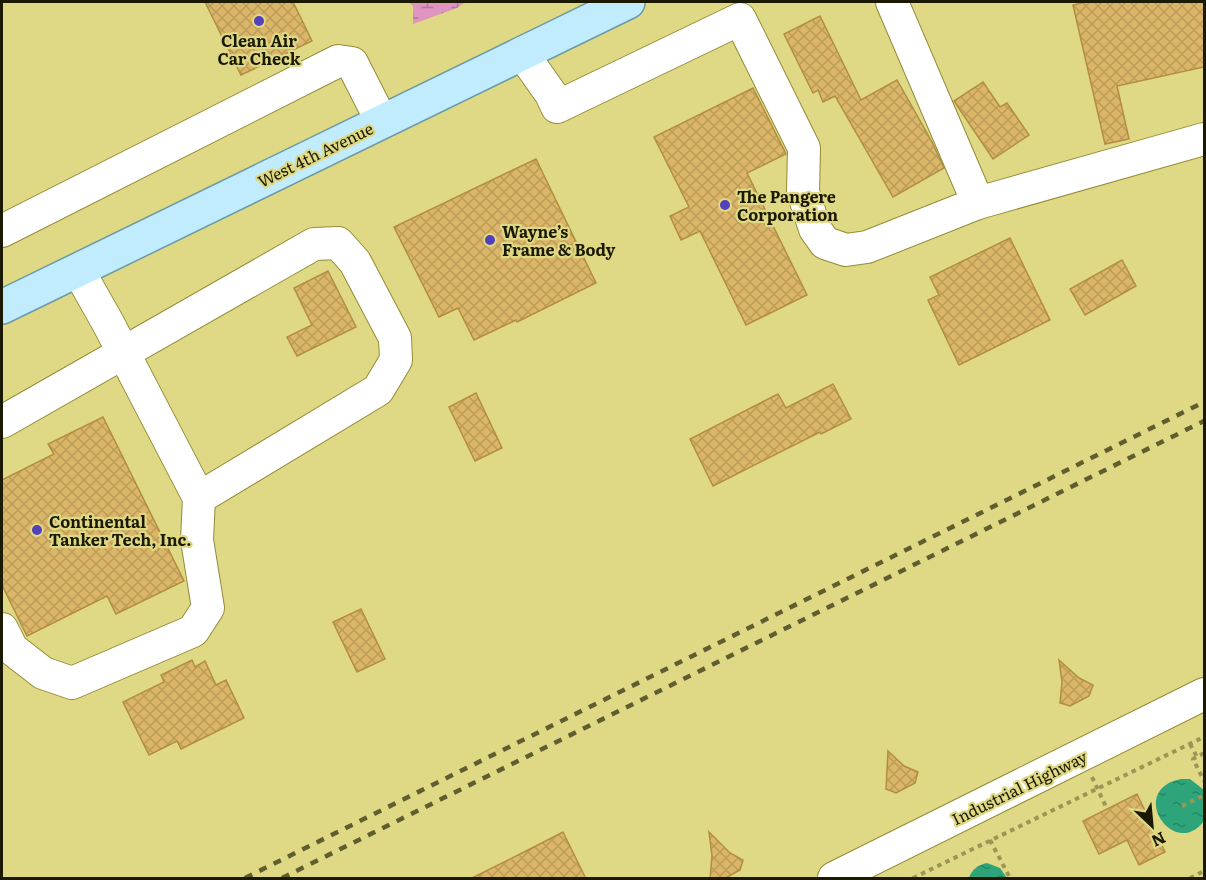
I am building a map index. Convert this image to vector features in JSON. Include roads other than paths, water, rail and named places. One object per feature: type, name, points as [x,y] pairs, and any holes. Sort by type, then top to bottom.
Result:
[{"type":"main road","name":"West 4th Avenue","points":[[2,308],[628,2]]},
{"type":"street","points":[[892,2],[978,203]]},
{"type":"street","points":[[522,53],[551,94],[557,107],[740,19],[804,148],[803,192],[815,229],[825,243],[846,250],[867,247],[978,203],[1204,139]]},
{"type":"street","points":[[2,231],[338,61],[352,63],[382,122]]},
{"type":"street","points":[[2,422],[314,244],[338,243],[355,262],[395,338],[396,360],[378,390],[199,498]]},
{"type":"street","points":[[2,630],[12,649],[19,655],[43,673],[72,683],[193,631],[208,608],[197,540],[199,498],[78,270]]},
{"type":"street","name":"Industrial Highway","points":[[834,879],[1204,694]]},
{"type":"water","points":[[1181,779],[1190,779],[1204,790],[1204,821],[1192,831],[1180,833],[1169,828],[1161,819],[1156,808],[1157,796],[1165,786]]},
{"type":"water","points":[[987,863],[1000,868],[1007,878],[969,878],[976,868]]},
{"type":"railway","points":[[245,878],[1204,402]]},
{"type":"railway","points":[[282,878],[1204,421]]},
{"type":"place","name":"Clean Air Car Check","points":[[259,21]]},
{"type":"place","name":"The Pangere Corporation","points":[[725,205]]},
{"type":"place","name":"Wayne’s Frame & Body","points":[[490,240]]},
{"type":"place","name":"Continental Tanker Tech, Inc.","points":[[37,530]]}]
